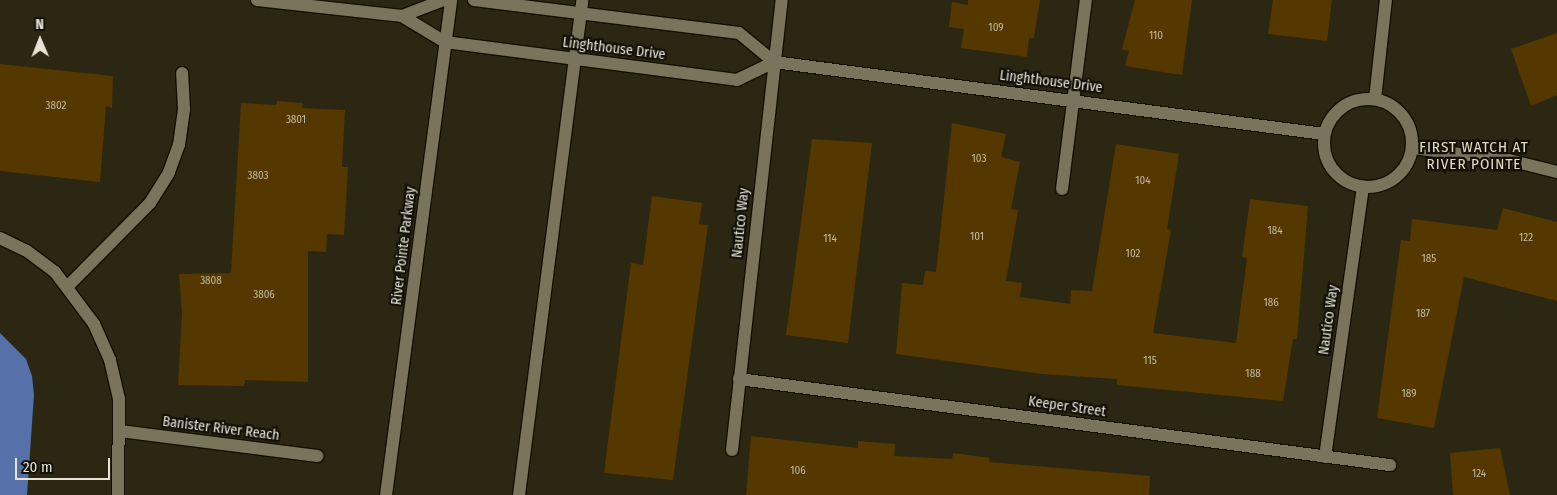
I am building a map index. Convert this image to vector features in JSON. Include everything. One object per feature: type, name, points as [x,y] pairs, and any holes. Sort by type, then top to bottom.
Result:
[{"type":"street","points":[[257,0],[402,16],[445,42]]},
{"type":"street","points":[[402,16],[444,0]]},
{"type":"street","name":"River Pointe Parkway","points":[[386,495],[451,0]]},
{"type":"street","points":[[474,0],[581,6],[739,33],[774,62]]},
{"type":"street","name":"Nautico Way","points":[[732,450],[782,0]]},
{"type":"street","points":[[1062,189],[1086,0]]},
{"type":"street","points":[[1375,99],[1386,0]]},
{"type":"street","points":[[519,495],[581,6]]},
{"type":"street","name":"Linghthouse Drive","points":[[445,42],[737,80],[774,62],[1324,134]]},
{"type":"street","points":[[68,286],[150,204],[169,172],[179,145],[184,109],[182,73]]},
{"type":"street","points":[[1375,99],[1388,103],[1407,121],[1412,148],[1409,161],[1390,182],[1363,187],[1351,184],[1332,169],[1326,159],[1324,134],[1329,122],[1348,103],[1375,99]]},
{"type":"street","points":[[1412,148],[1510,160],[1557,172]]},
{"type":"street","name":"Nautico Way","points":[[1325,457],[1363,187]]},
{"type":"street","points":[[0,238],[27,250],[68,286],[94,324],[110,360],[119,399],[118,495]]},
{"type":"street","name":"Keeper Street","points":[[740,379],[1390,465]]},
{"type":"street","name":"Banister River Reach","points":[[120,431],[317,456]]},
{"type":"water","points":[[0,333],[26,359],[32,376],[34,395],[27,495],[0,495]]},
{"type":"building","points":[[968,0],[1040,0],[1034,38],[1029,38],[1027,57],[961,48],[964,29],[949,27],[952,2],[968,5]]},
{"type":"building","points":[[1135,0],[1192,0],[1182,75],[1125,66],[1129,51],[1122,49]]},
{"type":"building","points":[[1273,0],[1332,0],[1327,41],[1268,34]]},
{"type":"building","points":[[1557,33],[1557,95],[1531,106],[1511,49]]},
{"type":"building","points":[[0,64],[113,76],[112,108],[106,106],[100,182],[0,171]]},
{"type":"building","points":[[277,101],[303,103],[302,108],[345,110],[342,167],[348,167],[344,235],[327,234],[326,252],[308,251],[308,382],[245,380],[244,386],[178,385],[182,313],[179,274],[231,273],[241,103],[276,105]]},
{"type":"building","points":[[952,123],[1006,134],[1001,157],[1020,162],[1011,209],[1018,210],[1006,281],[1022,283],[1020,297],[1070,304],[1071,290],[1092,291],[1116,144],[1179,154],[1167,229],[1171,230],[1153,333],[1236,343],[1247,258],[1242,257],[1250,199],[1308,206],[1297,339],[1293,339],[1283,401],[1117,385],[1117,379],[1042,374],[896,354],[902,283],[923,285],[925,271],[936,272]]},
{"type":"building","points":[[812,139],[872,143],[848,343],[786,335]]},
{"type":"building","points":[[652,196],[702,203],[699,224],[708,225],[673,480],[604,473],[631,263],[643,265]]},
{"type":"building","points":[[1503,208],[1557,222],[1557,301],[1464,277],[1434,428],[1377,418],[1401,240],[1410,241],[1412,219],[1497,230]]},
{"type":"building","points":[[751,436],[858,448],[858,441],[895,444],[894,456],[952,459],[953,453],[990,458],[989,462],[1150,476],[1149,495],[746,495]]},
{"type":"building","points":[[1500,448],[1510,495],[1453,495],[1450,453]]},
{"type":"district","name":"FIRST WATCH AT RIVER POINTE","points":[[1474,156]]}]
